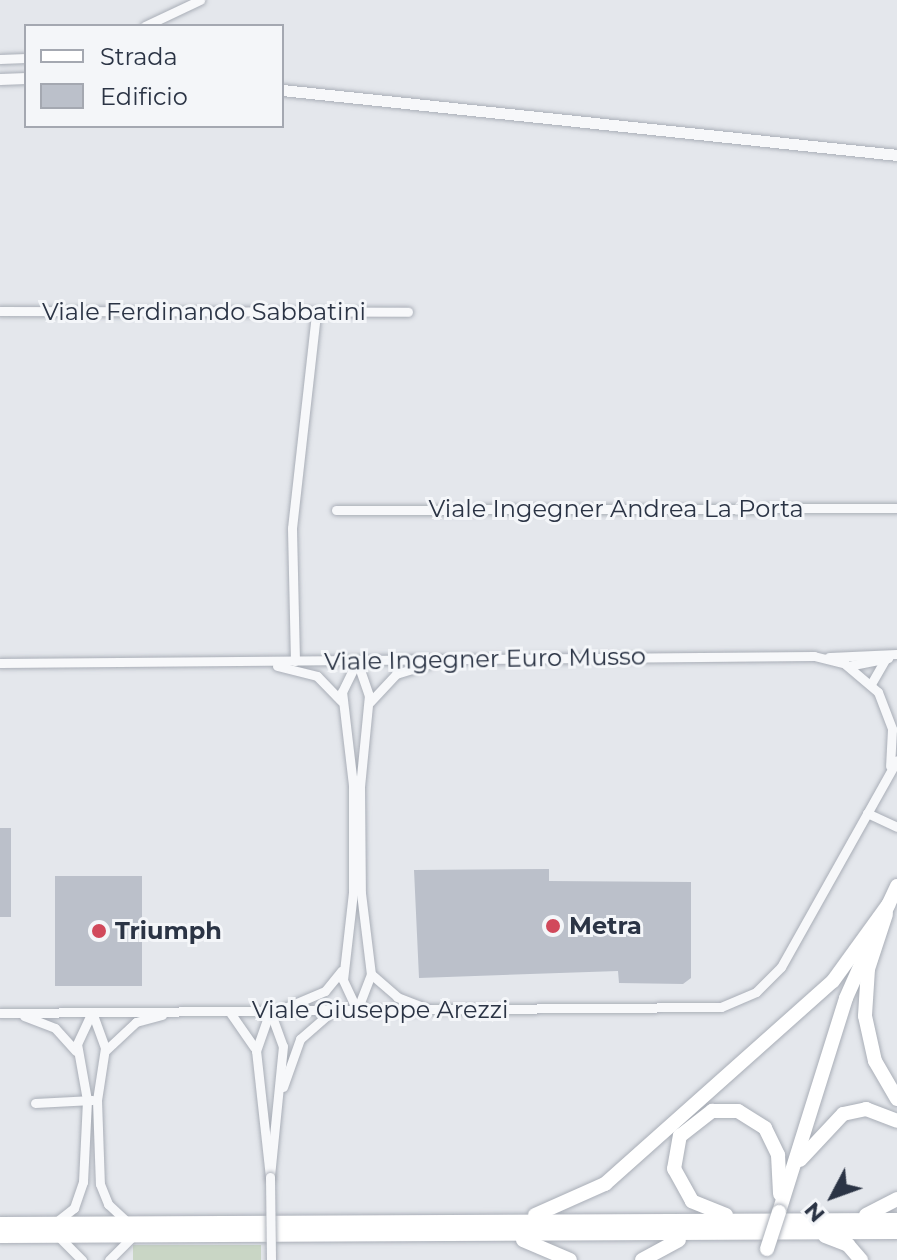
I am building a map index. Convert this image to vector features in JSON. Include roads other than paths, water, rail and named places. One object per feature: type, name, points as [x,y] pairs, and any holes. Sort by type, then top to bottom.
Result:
[{"type":"main road","points":[[766,1256],[846,998],[897,886]]},
{"type":"main road","points":[[888,905],[866,980],[865,1016],[875,1061],[897,1099]]},
{"type":"main road","points":[[455,1228],[557,1210],[605,1184],[833,981],[888,905]]},
{"type":"main road","points":[[791,1174],[822,1130],[843,1114],[866,1109],[897,1121]]},
{"type":"main road","points":[[750,1220],[700,1207],[676,1178],[680,1136],[712,1111],[747,1114],[770,1135],[778,1155],[779,1212]]},
{"type":"main road","points":[[832,1220],[871,1214],[897,1199]]},
{"type":"main road","points":[[0,1236],[52,1230],[455,1228],[750,1220],[897,1220]]},
{"type":"main road","points":[[0,1224],[52,1230]]},
{"type":"main road","points":[[455,1228],[704,1234],[897,1232]]},
{"type":"main road","points":[[455,1228],[522,1240],[570,1260]]},
{"type":"main road","points":[[813,1232],[840,1241],[861,1260]]},
{"type":"main road","points":[[642,1260],[659,1246],[704,1234]]},
{"type":"street","points":[[149,24],[200,0]]},
{"type":"street","points":[[0,59],[24,58]]},
{"type":"street","points":[[0,79],[24,78]]},
{"type":"street","points":[[284,90],[897,155]]},
{"type":"street","name":"Viale Ferdinando Sabbatini","points":[[0,311],[408,312]]},
{"type":"street","points":[[295,661],[292,528],[316,313]]},
{"type":"street","name":"Viale Ingegner Andrea La Porta","points":[[336,510],[897,508]]},
{"type":"street","points":[[827,658],[854,653],[893,656]]},
{"type":"street","points":[[848,666],[854,653]]},
{"type":"street","points":[[848,666],[893,656]]},
{"type":"street","points":[[871,684],[893,656]]},
{"type":"street","name":"Viale Ingegner Euro Musso","points":[[0,663],[827,658],[848,666],[871,684],[894,722],[889,769]]},
{"type":"street","points":[[368,709],[396,674],[459,659]]},
{"type":"street","points":[[246,661],[304,670],[329,684],[343,704]]},
{"type":"street","points":[[357,661],[344,683],[343,704],[353,831],[343,968],[357,1010]]},
{"type":"street","points":[[357,661],[369,686],[360,786],[361,893],[371,974],[357,1010]]},
{"type":"street","points":[[897,760],[889,769],[867,813],[897,827]]},
{"type":"street","name":"Viale Giuseppe Arezzi","points":[[0,1013],[704,1009],[756,992],[792,951],[867,813]]},
{"type":"street","points":[[256,1051],[274,1010],[325,991],[343,968]]},
{"type":"street","points":[[371,974],[397,997],[433,1011]]},
{"type":"street","points":[[274,1010],[283,1046],[277,1130]]},
{"type":"street","points":[[270,1177],[287,1071],[300,1039],[335,1010]]},
{"type":"street","points":[[103,1057],[136,1022],[177,1011]]},
{"type":"street","points":[[229,1011],[256,1051],[270,1177],[271,1260]]},
{"type":"street","points":[[82,1260],[77,1248],[52,1230],[81,1194],[92,1100],[103,1057],[104,1039],[92,1012]]},
{"type":"street","points":[[92,1012],[78,1036],[79,1057],[92,1100],[101,1190],[113,1212],[135,1229],[109,1260]]},
{"type":"street","points":[[13,1013],[55,1028],[79,1057]]},
{"type":"street","points":[[35,1103],[92,1100]]},
{"type":"place","name":"Metra","points":[[553,926]]},
{"type":"place","name":"Triumph","points":[[99,931]]}]
